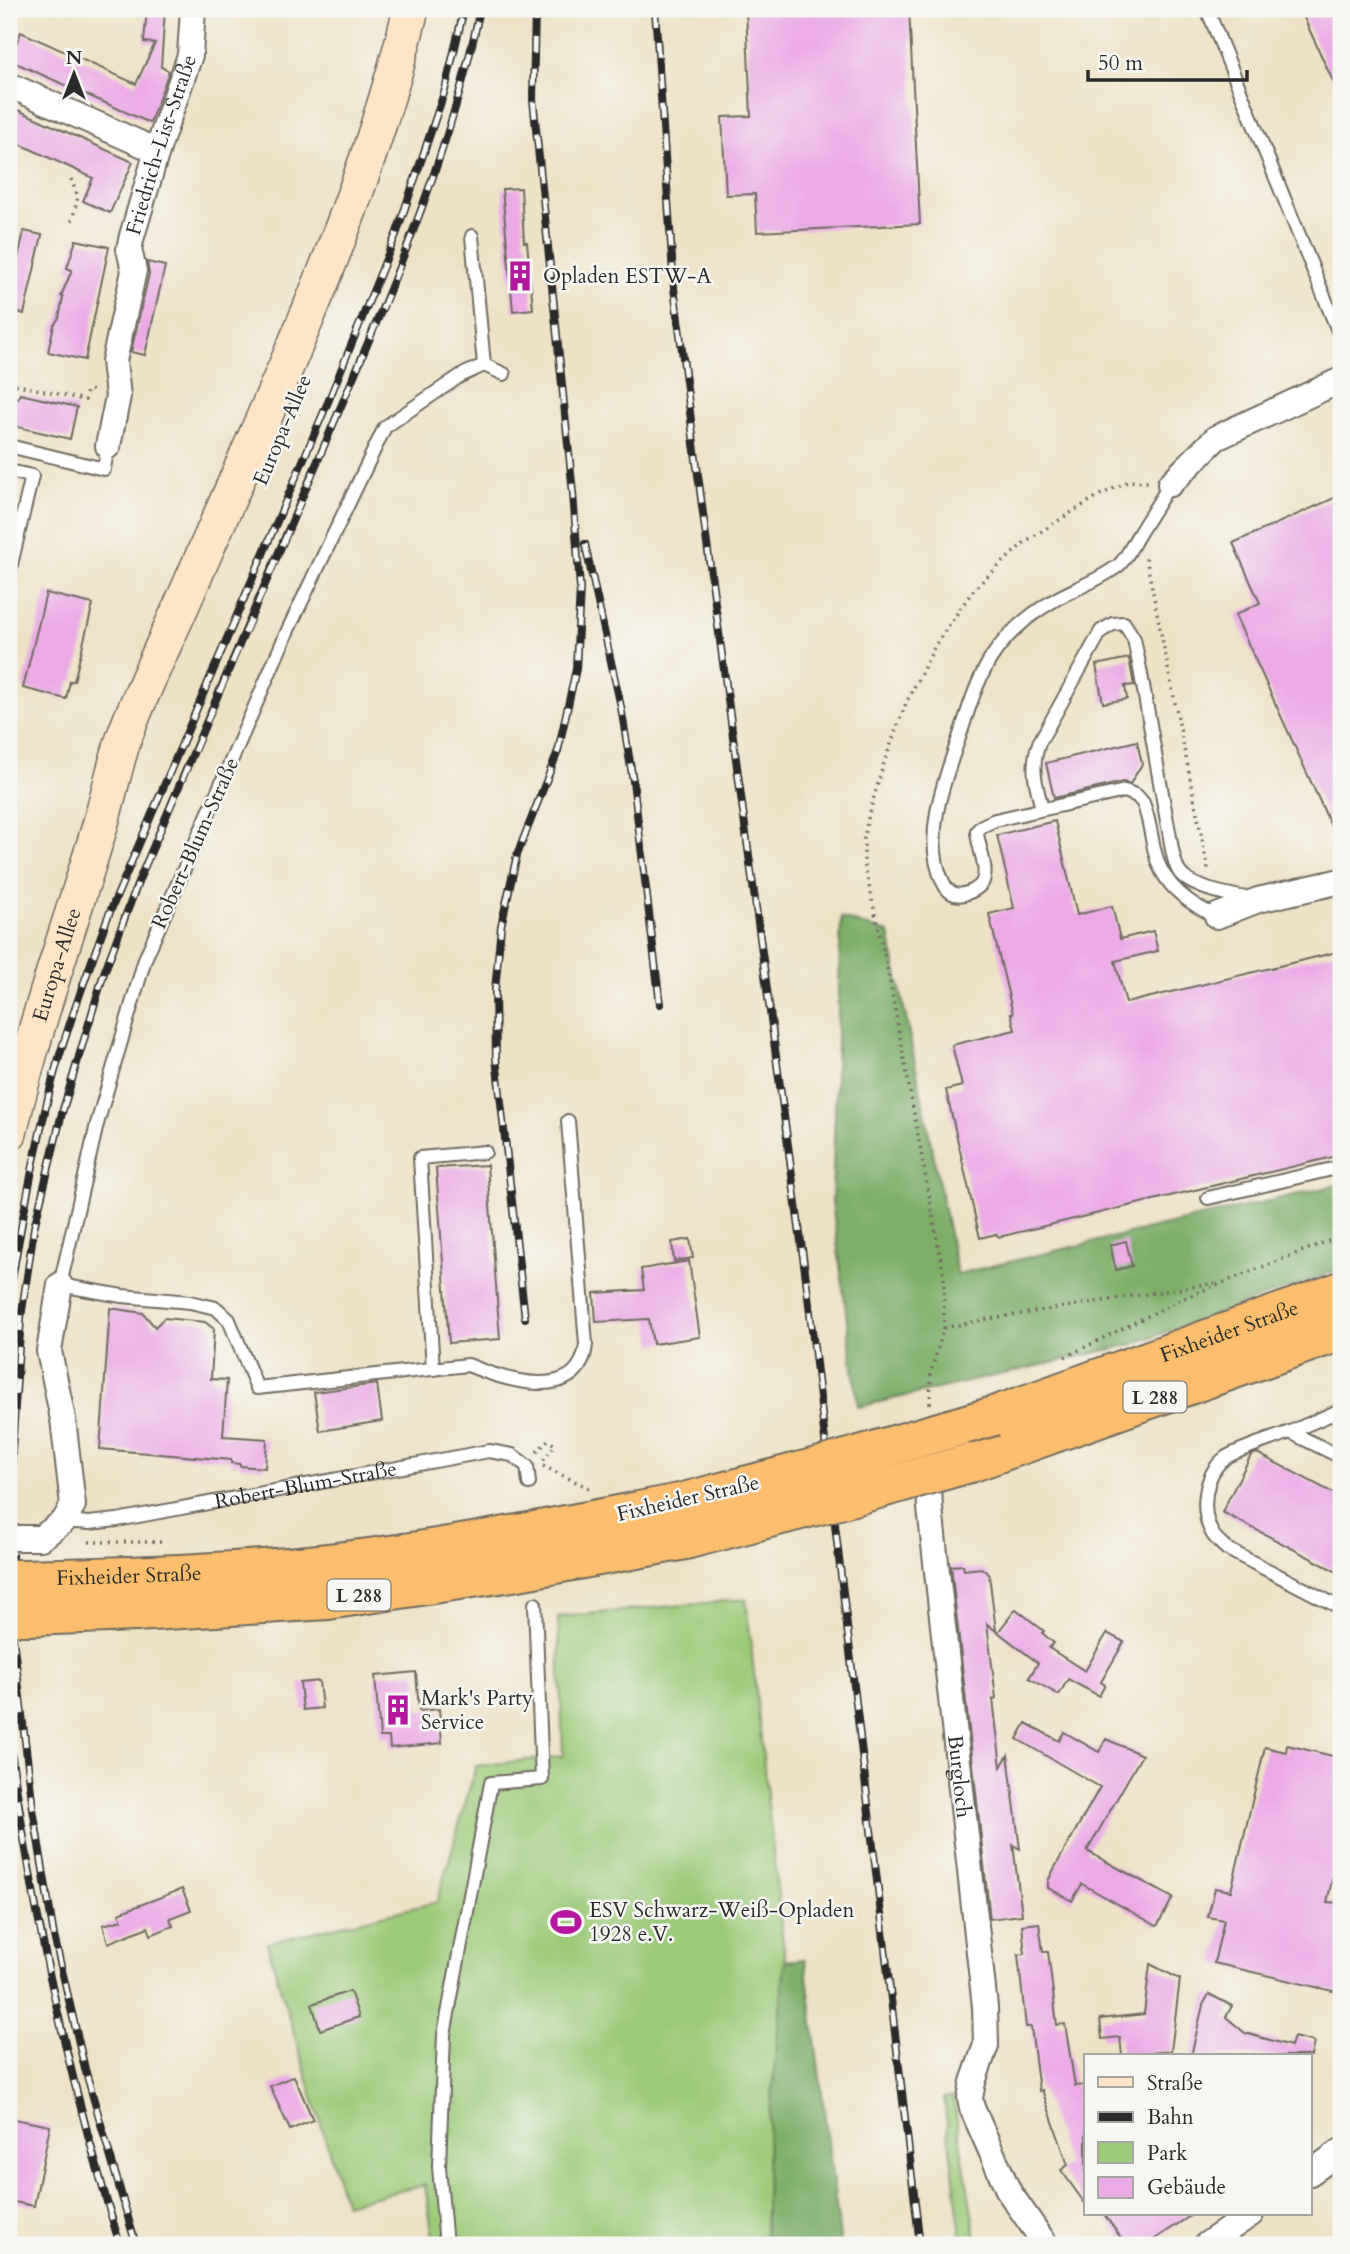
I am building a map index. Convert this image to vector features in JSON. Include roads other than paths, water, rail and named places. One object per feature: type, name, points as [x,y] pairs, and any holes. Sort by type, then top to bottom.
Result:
[{"type":"highway","name":"Fixheider Straße","points":[[18,1597],[129,1576],[319,1564],[513,1535],[680,1503],[836,1462],[994,1416],[1341,1291]]},
{"type":"highway","name":"Fixheider Straße","points":[[18,1597],[135,1612],[328,1600],[512,1572],[685,1540],[970,1463],[1341,1331]]},
{"type":"main road","name":"Europa-Allee","points":[[9,1133],[64,936],[97,838],[125,736],[332,260],[363,176],[411,9]]},
{"type":"main road","name":"Europa-Allee","points":[[97,838],[146,746],[346,279],[404,113],[433,9]]},
{"type":"street","name":"Friedrich-List-Straße","points":[[108,446],[117,396],[114,362],[134,271],[129,249],[157,151],[190,55],[194,9]]},
{"type":"street","points":[[9,85],[157,151]]},
{"type":"street","points":[[1170,484],[1216,438],[1341,380]]},
{"type":"street","points":[[1217,916],[1258,900],[1341,881]]},
{"type":"street","name":"Robert-Blum-Straße","points":[[60,1285],[49,1351],[63,1419],[73,1505],[64,1521]]},
{"type":"street","name":"Burgloch","points":[[927,1452],[985,2007],[986,2045],[970,2098],[990,2152],[1009,2192],[1046,2245]]},
{"type":"street","points":[[20,1538],[41,1538],[64,1521]]},
{"type":"street","points":[[1312,2172],[1341,2151]]},
{"type":"street","points":[[1206,2245],[1248,2216]]},
{"type":"lane","points":[[1207,9],[1341,338]]},
{"type":"lane","points":[[471,236],[484,365],[504,374]]},
{"type":"lane","name":"Robert-Blum-Straße","points":[[60,1285],[97,1124],[145,958],[288,630],[385,427],[460,376],[484,365]]},
{"type":"lane","points":[[9,446],[104,469],[108,446]]},
{"type":"lane","points":[[9,471],[32,476],[9,573]]},
{"type":"lane","points":[[1170,484],[1121,563],[1097,579],[1030,614],[1008,635],[991,658],[975,688],[945,778],[937,814],[935,841],[938,867],[946,888],[953,894],[961,895],[975,889],[983,881],[977,841],[977,831],[982,826],[995,820],[1042,809],[1117,792],[1130,792],[1137,796],[1146,811],[1157,861],[1164,876],[1188,900],[1217,916]]},
{"type":"lane","points":[[1042,809],[1033,774],[1033,760],[1039,743],[1101,631],[1113,624],[1124,623],[1134,639],[1174,855],[1180,872],[1191,881],[1226,895],[1258,900]]},
{"type":"lane","points":[[60,1285],[122,1296],[190,1302],[216,1308],[229,1320],[257,1388],[467,1365],[492,1375],[534,1384],[564,1379],[578,1371],[585,1359],[586,1344],[568,1121]]},
{"type":"lane","points":[[433,1369],[420,1158],[485,1152]]},
{"type":"lane","points":[[1208,1198],[1341,1167]]},
{"type":"lane","points":[[1341,1410],[1225,1458],[1210,1474],[1206,1496],[1206,1514],[1213,1534],[1227,1549],[1341,1608]]},
{"type":"lane","points":[[1290,1432],[1341,1457]]},
{"type":"lane","name":"Robert-Blum-Straße","points":[[64,1521],[89,1523],[117,1520],[489,1451],[512,1455],[527,1466],[529,1483]]},
{"type":"lane","points":[[446,2245],[439,2168],[444,2035],[491,1783],[542,1779],[536,1604]]},
{"type":"railway","points":[[9,1297],[45,1109],[78,999],[107,919],[328,402],[397,232],[445,90],[464,9]]},
{"type":"railway","points":[[136,2245],[85,2069],[54,1936],[33,1809],[12,1629],[12,1450],[21,1318],[34,1228],[62,1113],[104,973],[139,880],[416,224],[452,118],[480,9]]},
{"type":"railway","points":[[525,1318],[496,1058],[495,990],[501,926],[517,855],[558,751],[576,669],[580,588],[573,493],[533,99],[535,9]]},
{"type":"railway","points":[[655,9],[674,288],[806,1279],[920,2245]]},
{"type":"railway","points":[[585,544],[621,707],[633,781],[660,1004]]},
{"type":"railway","points":[[9,1735],[28,1865],[53,1993],[84,2119],[120,2245]]},
{"type":"place","name":"Opladen ESTW-A","points":[[520,276]]},
{"type":"place","name":"Mark's Party Service","points":[[398,1710]]},
{"type":"place","name":"ESV Schwarz-Weiß-Opladen 1928 e.V.","points":[[566,1922]]}]
